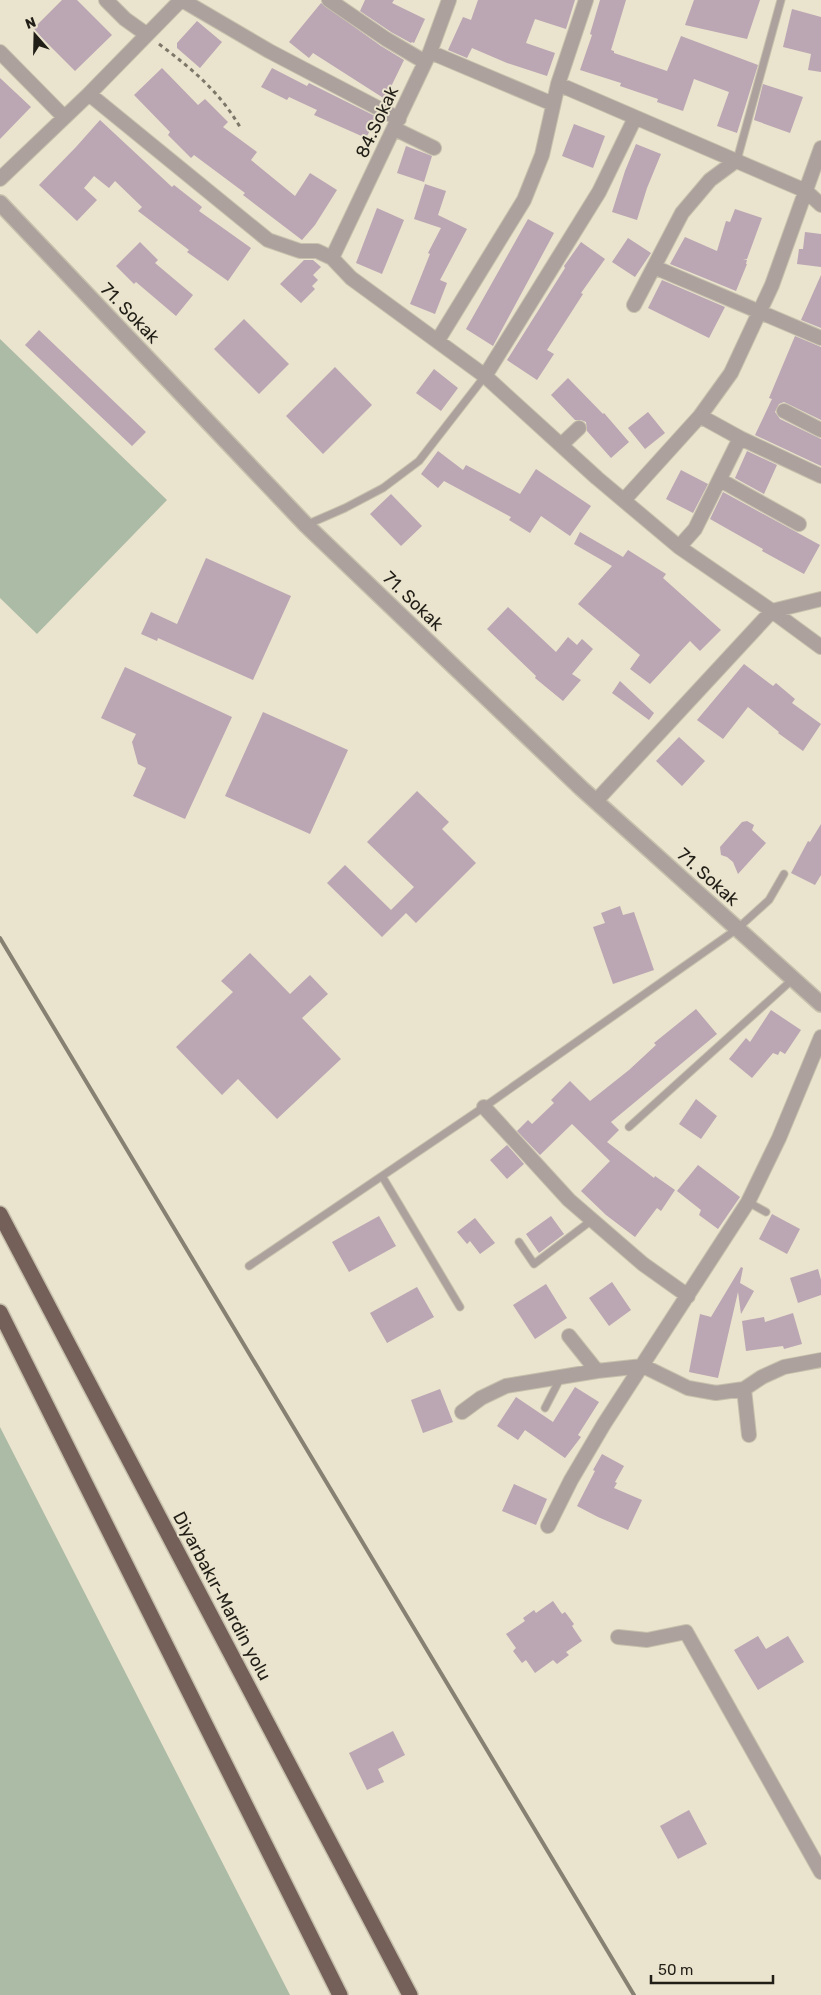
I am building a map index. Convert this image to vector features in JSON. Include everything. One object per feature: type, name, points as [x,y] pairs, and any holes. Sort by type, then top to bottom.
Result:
[{"type":"highway","name":"Diyarbakır-Mardin yolu","points":[[0,1214],[410,1995]]},
{"type":"highway","points":[[0,1312],[340,1995]]},
{"type":"street","points":[[106,0],[124,19],[146,34]]},
{"type":"street","points":[[0,179],[89,94],[146,34],[182,0],[397,124],[434,148]]},
{"type":"street","name":"84.Sokak","points":[[332,258],[397,124],[427,57],[449,0]]},
{"type":"street","points":[[438,340],[524,200],[542,155],[558,84],[586,0]]},
{"type":"street","points":[[336,2],[386,39],[427,57],[553,104]]},
{"type":"street","points":[[0,52],[64,117]]},
{"type":"street","points":[[558,84],[806,190],[821,205]]},
{"type":"street","points":[[89,94],[268,240],[300,251],[317,251],[332,258],[351,278],[485,376],[561,445],[679,547],[821,647]]},
{"type":"street","points":[[485,376],[599,192],[635,118]]},
{"type":"street","points":[[624,500],[700,416],[731,372],[772,286],[821,148]]},
{"type":"street","points":[[634,305],[682,213],[710,180],[737,160]]},
{"type":"street","name":"71. Sokak","points":[[0,203],[306,525],[596,801],[821,1004]]},
{"type":"street","points":[[654,267],[821,338]]},
{"type":"street","points":[[784,411],[821,430]]},
{"type":"street","points":[[700,416],[740,438],[821,476]]},
{"type":"street","points":[[561,445],[579,428]]},
{"type":"street","points":[[679,547],[695,529],[740,438]]},
{"type":"street","points":[[720,480],[799,524]]},
{"type":"street","points":[[596,801],[772,611],[821,599]]},
{"type":"street","points":[[548,1526],[594,1440],[748,1202],[779,1138],[821,1037]]},
{"type":"street","points":[[484,1107],[569,1200],[643,1264],[688,1296]]},
{"type":"street","points":[[569,1336],[597,1371]]},
{"type":"street","points":[[462,1412],[481,1398],[506,1386],[597,1371],[643,1366],[688,1388],[716,1393],[744,1389],[762,1377],[784,1367],[821,1360]]},
{"type":"street","points":[[744,1389],[749,1435]]},
{"type":"street","points":[[618,1637],[647,1640],[686,1632],[821,1872]]},
{"type":"lane","points":[[737,160],[781,0]]},
{"type":"lane","points":[[306,525],[345,508],[383,488],[419,461],[485,376]]},
{"type":"lane","points":[[248,1266],[484,1107],[737,929],[768,900],[784,874]]},
{"type":"lane","points":[[629,1127],[793,979]]},
{"type":"lane","points":[[382,1176],[460,1307]]},
{"type":"lane","points":[[748,1202],[766,1212]]},
{"type":"lane","points":[[519,1242],[534,1264],[592,1220]]},
{"type":"lane","points":[[545,1408],[561,1377]]},
{"type":"path","points":[[146,34],[212,88],[227,105],[240,127]]},
{"type":"green space","points":[[0,339],[167,500],[37,634],[0,598]]},
{"type":"green space","points":[[0,1427],[290,1995],[0,1995]]},
{"type":"building","points":[[62,0],[77,0],[112,35],[75,71],[33,29]]},
{"type":"building","points":[[365,0],[394,0],[392,3],[425,19],[414,43],[391,32],[360,11]]},
{"type":"building","points":[[478,0],[575,0],[566,29],[535,19],[526,43],[555,53],[547,76],[507,63],[472,48],[467,58],[448,50],[463,17],[471,20]]},
{"type":"building","points":[[600,0],[626,0],[611,50],[614,53],[667,71],[681,36],[758,65],[737,133],[717,126],[729,92],[694,79],[683,111],[657,102],[658,99],[620,86],[621,83],[580,70],[592,35],[590,34]]},
{"type":"building","points":[[694,0],[760,0],[747,39],[685,25]]},
{"type":"building","points":[[321,3],[404,60],[385,99],[313,53],[309,58],[289,42]]},
{"type":"building","points":[[792,9],[821,17],[821,72],[808,70],[811,54],[783,47]]},
{"type":"building","points":[[197,21],[222,42],[200,68],[177,48],[177,43]]},
{"type":"building","points":[[162,68],[198,105],[205,99],[228,122],[223,127],[257,152],[251,160],[295,196],[310,173],[337,190],[315,225],[302,240],[243,195],[245,193],[194,155],[191,158],[168,135],[170,132],[134,95]]},
{"type":"building","points":[[272,68],[307,86],[309,83],[377,117],[366,138],[314,115],[317,110],[289,97],[287,100],[261,87]]},
{"type":"building","points":[[0,78],[31,107],[0,139]]},
{"type":"building","points":[[763,84],[803,97],[790,133],[754,120]]},
{"type":"building","points":[[100,120],[172,187],[174,185],[202,207],[199,211],[251,248],[228,281],[187,252],[189,250],[138,211],[142,207],[115,181],[109,188],[94,176],[84,188],[97,200],[77,221],[39,185]]},
{"type":"building","points":[[574,124],[605,136],[593,168],[562,156]]},
{"type":"building","points":[[636,144],[661,154],[647,188],[637,220],[612,212]]},
{"type":"building","points":[[406,146],[432,156],[424,182],[397,173]]},
{"type":"building","points":[[425,184],[446,191],[438,215],[467,229],[440,280],[447,283],[435,314],[410,304],[430,254],[428,253],[441,228],[414,219]]},
{"type":"building","points":[[377,208],[404,220],[382,274],[356,263]]},
{"type":"building","points":[[735,209],[762,218],[747,259],[743,259],[747,260],[747,264],[736,291],[670,264],[685,237],[717,251],[726,221],[730,222]]},
{"type":"building","points":[[528,219],[554,233],[493,346],[466,329]]},
{"type":"building","points":[[805,232],[821,234],[821,267],[797,264],[799,249],[803,249]]},
{"type":"building","points":[[628,238],[651,253],[635,277],[612,262]]},
{"type":"building","points":[[140,242],[158,260],[155,263],[193,295],[176,316],[136,282],[134,284],[116,266]]},
{"type":"building","points":[[581,242],[605,259],[581,293],[583,294],[547,350],[554,354],[537,380],[507,360],[565,268],[564,266]]},
{"type":"building","points":[[304,260],[313,260],[321,267],[313,275],[318,280],[312,286],[315,289],[301,303],[280,284]]},
{"type":"building","points":[[821,275],[821,328],[801,320]]},
{"type":"building","points":[[662,280],[725,307],[709,338],[648,308]]},
{"type":"building","points":[[244,319],[289,364],[259,394],[214,349]]},
{"type":"building","points":[[39,330],[146,432],[132,446],[25,345]]},
{"type":"building","points":[[795,336],[821,347],[821,420],[784,402],[779,404],[775,412],[780,419],[821,439],[821,466],[755,435],[772,399],[769,398]]},
{"type":"building","points":[[335,367],[372,405],[323,454],[286,416]]},
{"type":"building","points":[[434,369],[458,388],[441,411],[416,393]]},
{"type":"building","points":[[568,378],[604,413],[629,442],[611,458],[587,431],[586,422],[575,420],[551,395]]},
{"type":"building","points":[[648,412],[665,433],[645,449],[628,428]]},
{"type":"building","points":[[438,451],[463,470],[466,465],[520,494],[536,469],[591,506],[570,536],[541,516],[530,533],[509,520],[511,517],[444,481],[438,488],[421,474]]},
{"type":"building","points":[[747,451],[777,465],[764,494],[735,478]]},
{"type":"building","points":[[681,470],[708,484],[693,513],[666,499]]},
{"type":"building","points":[[723,492],[820,545],[804,574],[710,519]]},
{"type":"building","points":[[391,494],[422,526],[401,546],[370,514]]},
{"type":"building","points":[[580,532],[623,557],[628,550],[666,574],[663,578],[721,630],[700,651],[690,641],[650,684],[630,669],[640,655],[578,604],[612,566],[574,544]]},
{"type":"building","points":[[206,558],[291,596],[253,680],[158,638],[157,641],[141,634],[151,612],[177,624]]},
{"type":"building","points":[[508,607],[556,652],[568,637],[577,645],[582,639],[593,649],[572,674],[581,680],[563,701],[535,678],[536,676],[487,629]]},
{"type":"building","points":[[744,664],[773,686],[776,683],[795,699],[792,703],[821,724],[803,751],[778,733],[748,707],[723,739],[697,720]]},
{"type":"building","points":[[125,667],[232,717],[185,819],[133,796],[146,768],[138,764],[132,742],[136,734],[101,718]]},
{"type":"building","points":[[620,681],[654,713],[649,720],[612,693]]},
{"type":"building","points":[[263,712],[348,750],[310,834],[225,796]]},
{"type":"building","points":[[679,737],[705,761],[682,786],[656,761]]},
{"type":"building","points":[[417,791],[449,822],[442,829],[476,863],[416,923],[406,913],[382,937],[327,883],[345,865],[391,910],[414,887],[367,842]]},
{"type":"building","points":[[747,821],[754,825],[752,830],[766,843],[738,874],[733,862],[721,855],[720,847],[742,822]]},
{"type":"building","points":[[821,824],[821,875],[815,885],[791,873],[808,841],[810,842]]},
{"type":"building","points":[[620,906],[623,915],[634,912],[654,970],[613,984],[593,927],[605,923],[601,913]]},
{"type":"building","points":[[250,953],[290,994],[310,975],[328,994],[302,1018],[341,1059],[277,1119],[238,1079],[222,1095],[176,1047],[233,992],[221,981]]},
{"type":"building","points":[[696,1009],[717,1034],[611,1122],[619,1130],[607,1142],[654,1178],[655,1176],[675,1190],[661,1211],[657,1208],[635,1237],[606,1215],[581,1191],[610,1161],[572,1124],[540,1155],[517,1131],[528,1120],[532,1124],[554,1103],[551,1100],[570,1081],[590,1101],[629,1070],[656,1045],[654,1043]]},
{"type":"building","points":[[771,1010],[801,1030],[785,1054],[780,1051],[778,1055],[773,1053],[752,1078],[729,1059],[746,1038],[750,1042]]},
{"type":"building","points":[[696,1099],[717,1116],[701,1139],[679,1124]]},
{"type":"building","points":[[507,1145],[524,1164],[507,1179],[490,1160]]},
{"type":"building","points":[[698,1165],[740,1197],[718,1229],[699,1215],[701,1210],[677,1191]]},
{"type":"building","points":[[772,1214],[800,1229],[787,1254],[759,1239]]},
{"type":"building","points":[[379,1216],[396,1246],[349,1272],[332,1242]]},
{"type":"building","points":[[551,1216],[564,1234],[539,1253],[526,1234]]},
{"type":"building","points":[[475,1218],[495,1243],[480,1254],[470,1241],[467,1244],[457,1232]]},
{"type":"building","points":[[741,1267],[743,1268],[740,1283],[754,1291],[741,1314],[738,1292],[718,1378],[689,1372],[700,1314],[711,1317]]},
{"type":"building","points":[[818,1269],[821,1280],[821,1295],[798,1303],[790,1278]]},
{"type":"building","points":[[612,1282],[631,1310],[609,1326],[589,1298]]},
{"type":"building","points":[[546,1284],[567,1318],[535,1339],[513,1305]]},
{"type":"building","points":[[417,1287],[434,1317],[387,1343],[370,1313]]},
{"type":"building","points":[[793,1313],[802,1344],[784,1349],[783,1346],[746,1351],[742,1321],[764,1317],[765,1322]]},
{"type":"building","points":[[575,1387],[599,1402],[578,1435],[581,1437],[565,1458],[525,1430],[518,1440],[497,1426],[516,1397],[553,1422]]},
{"type":"building","points":[[440,1389],[453,1422],[423,1433],[411,1400]]},
{"type":"building","points":[[602,1454],[624,1466],[615,1482],[617,1483],[614,1488],[642,1500],[628,1530],[577,1506]]},
{"type":"building","points":[[514,1484],[547,1499],[536,1525],[502,1511]]},
{"type":"building","points":[[553,1601],[562,1614],[565,1612],[574,1624],[572,1626],[582,1641],[566,1652],[569,1655],[557,1664],[553,1660],[535,1673],[526,1660],[522,1663],[513,1651],[516,1648],[506,1634],[525,1621],[523,1618],[534,1610],[536,1613]]},
{"type":"building","points":[[758,1636],[766,1649],[788,1636],[804,1662],[758,1690],[734,1650]]},
{"type":"building","points":[[393,1731],[405,1755],[378,1769],[384,1782],[367,1790],[349,1753]]},
{"type":"building","points":[[689,1810],[707,1844],[678,1859],[660,1826]]},
{"type":"railway","points":[[0,938],[634,1995]]}]
